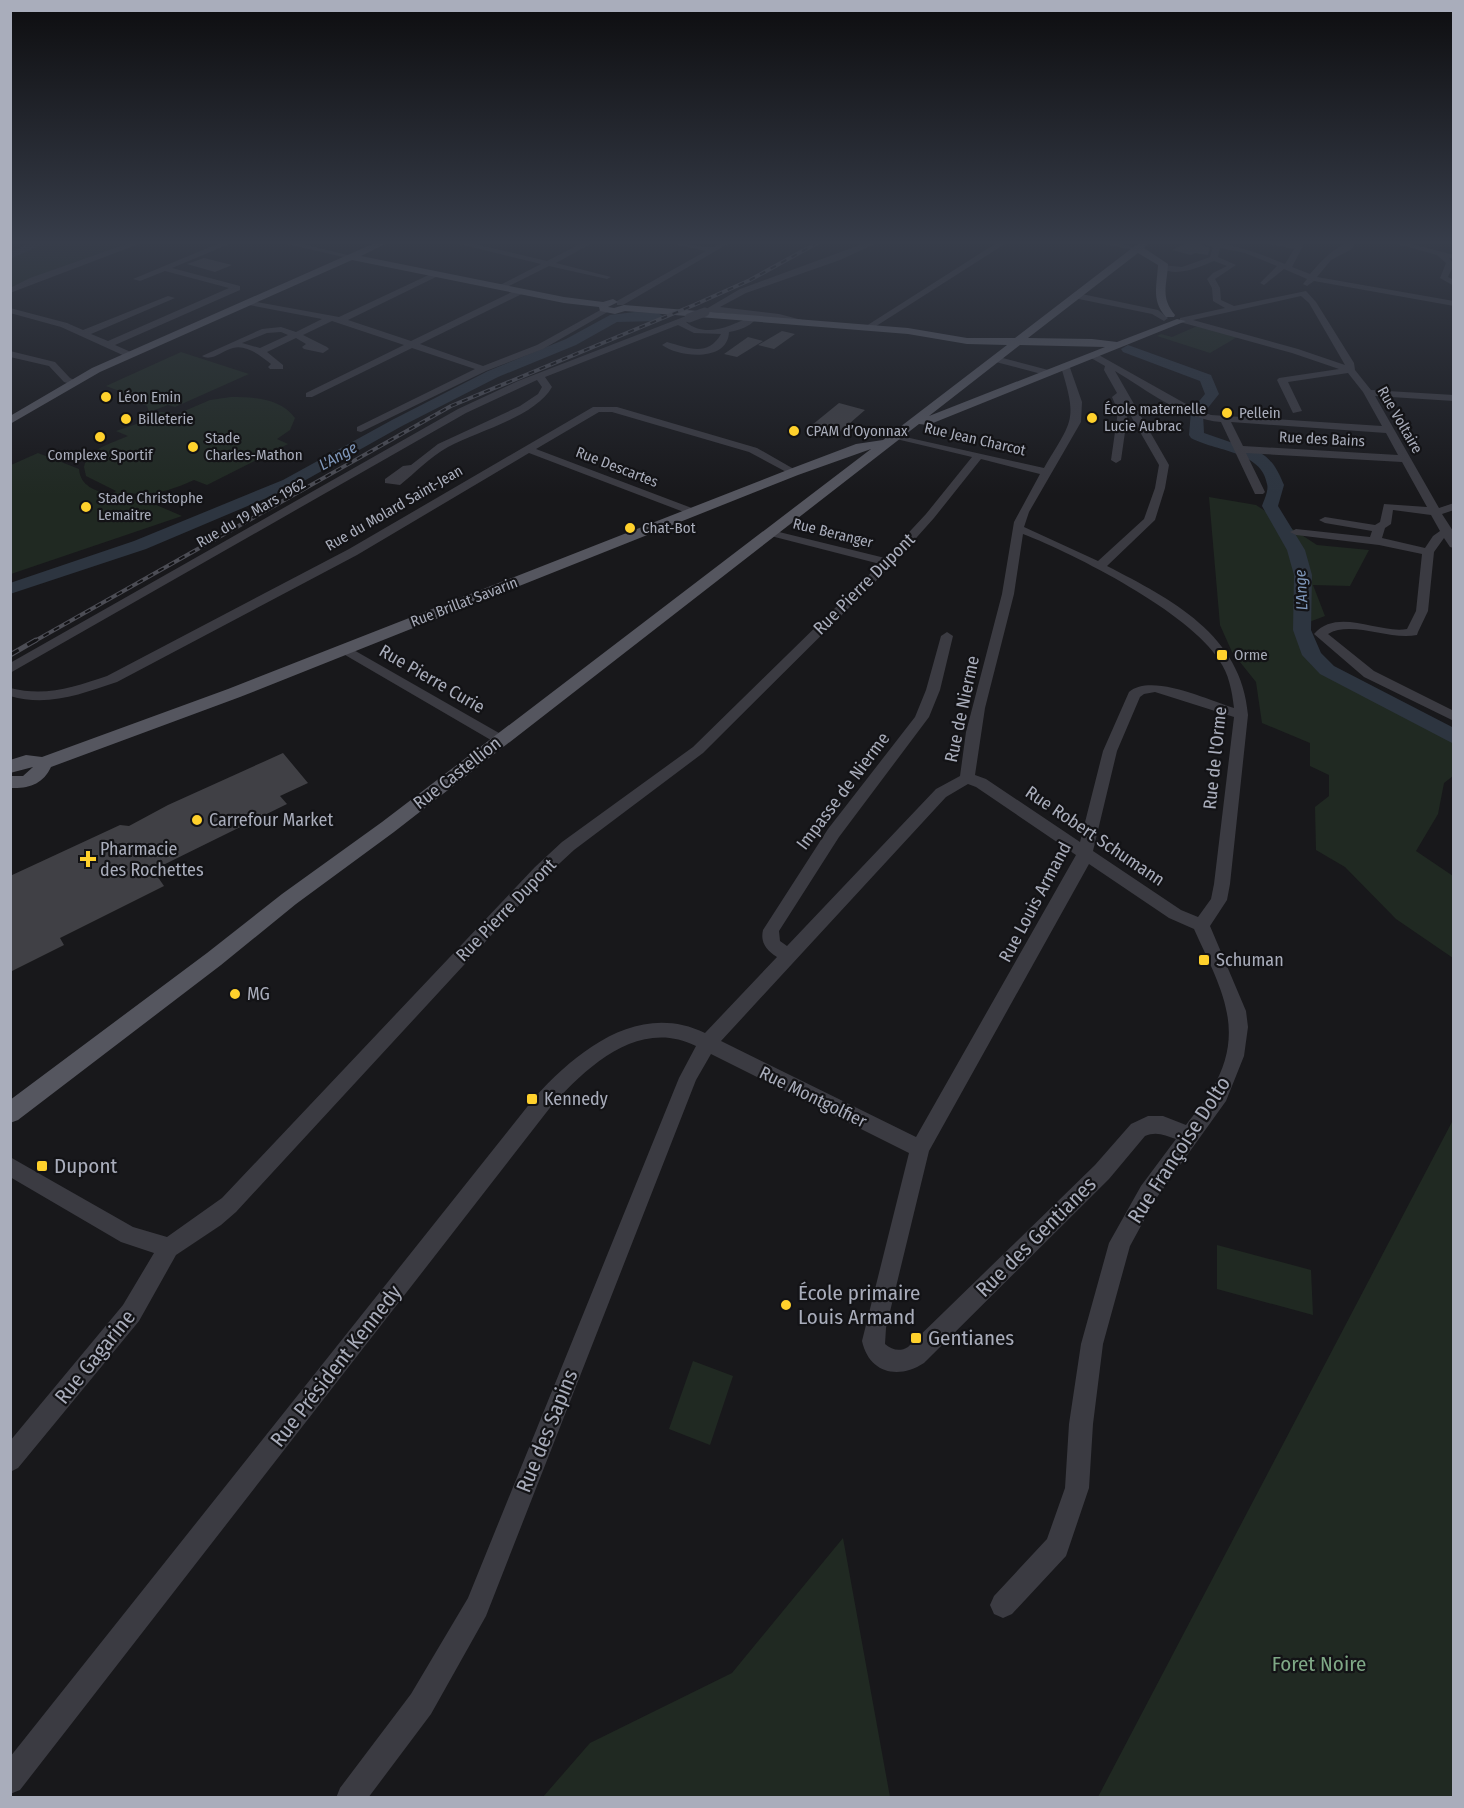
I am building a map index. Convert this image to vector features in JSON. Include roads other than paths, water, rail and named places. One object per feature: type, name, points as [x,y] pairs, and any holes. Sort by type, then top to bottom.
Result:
[{"type":"main road","points":[[10,421],[73,382],[194,326]]},
{"type":"main road","points":[[849,326],[924,333],[967,341],[1092,342],[1119,346]]},
{"type":"main road","name":"Rue Castellion","points":[[10,1113],[501,740],[717,571],[771,533],[1037,326]]},
{"type":"main road","points":[[895,437],[1119,346],[1149,326]]},
{"type":"main road","name":"Rue Brillat Savarin","points":[[41,764],[345,649],[794,472],[860,447],[895,437]]},
{"type":"main road","name":"Rue Brillat Savarin","points":[[10,767],[26,760],[35,760],[41,764]]},
{"type":"main road","name":"Rue Brillat Savarin","points":[[10,782],[23,782],[34,778],[41,770],[41,764]]},
{"type":"street","points":[[63,326],[85,333],[130,355]]},
{"type":"street","points":[[85,333],[101,326]]},
{"type":"street","points":[[107,345],[149,326]]},
{"type":"street","points":[[261,351],[316,326]]},
{"type":"street","points":[[359,326],[483,369]]},
{"type":"street","points":[[309,395],[450,326]]},
{"type":"street","points":[[361,429],[483,369],[540,347],[574,326]]},
{"type":"street","name":"Rue du 19 Mars 1962","points":[[12,670],[423,432],[491,396],[666,326]]},
{"type":"street","points":[[680,326],[679,329],[690,331]]},
{"type":"street","points":[[686,326],[704,331]]},
{"type":"street","points":[[643,335],[723,331],[740,326]]},
{"type":"street","points":[[1205,326],[1295,351],[1350,370]]},
{"type":"street","name":"Rue Voltaire","points":[[1327,326],[1349,363],[1350,370],[1368,393],[1454,545]]},
{"type":"street","points":[[207,356],[270,328],[296,334],[310,345]]},
{"type":"street","points":[[667,345],[688,353],[705,354],[724,339],[726,334],[723,331]]},
{"type":"street","points":[[234,344],[261,351],[276,366]]},
{"type":"street","points":[[10,354],[51,364],[67,380],[73,382]]},
{"type":"street","points":[[1094,356],[1191,411],[1210,418],[1389,430]]},
{"type":"street","points":[[995,359],[1049,373]]},
{"type":"street","points":[[1098,566],[1106,562],[1149,520],[1160,488],[1164,465],[1109,370],[1110,365]]},
{"type":"street","name":"Rue de Nierme","points":[[707,1044],[941,793],[967,778],[972,737],[1012,574],[1018,529],[1023,512],[1076,422],[1077,402],[1066,367]]},
{"type":"street","points":[[1297,411],[1282,380],[1350,370]]},
{"type":"street","points":[[414,469],[442,446],[507,417],[542,396],[547,387],[538,376]]},
{"type":"street","points":[[1116,460],[1123,411],[1117,397],[1123,393]]},
{"type":"street","points":[[1368,393],[1454,398]]},
{"type":"street","name":"Rue du Molard Saint-Jean","points":[[10,692],[38,699],[72,692],[111,679],[353,552],[594,411],[607,408],[753,450],[794,472]]},
{"type":"street","points":[[1225,420],[1259,492]]},
{"type":"street","name":"Rue Jean Charcot","points":[[895,437],[1047,472]]},
{"type":"street","name":"Rue Descartes","points":[[530,450],[693,512]]},
{"type":"street","name":"Rue des Bains","points":[[1240,453],[1405,459]]},
{"type":"street","name":"Rue Pierre Dupont","points":[[169,1248],[230,1205],[546,865],[568,846],[698,750],[888,562],[930,516],[979,455]]},
{"type":"street","points":[[1377,535],[1385,524],[1388,507],[1437,512],[1454,506]]},
{"type":"street","points":[[1325,520],[1428,552]]},
{"type":"street","name":"Rue de l'Orme","points":[[1018,529],[1098,566],[1180,614],[1205,634],[1232,670],[1240,690],[1241,715],[1219,900],[1201,925]]},
{"type":"street","points":[[1447,531],[1437,538],[1428,552],[1422,611],[1412,632],[1402,634],[1342,626],[1326,628],[1320,634],[1369,674],[1454,717]]},
{"type":"street","points":[[1296,532],[1377,535]]},
{"type":"street","name":"Rue Beranger","points":[[771,533],[888,562]]},
{"type":"street","name":"Impasse de Nierme","points":[[789,956],[772,945],[769,940],[771,930],[808,869],[875,777],[912,732],[927,707],[946,636]]},
{"type":"street","name":"Rue Pierre Curie","points":[[345,649],[501,740]]},
{"type":"street","name":"Rue Louis Armand","points":[[883,1358],[875,1350],[874,1328],[920,1149],[1071,885],[1086,852],[1110,751],[1134,695],[1140,690],[1156,688],[1241,715]]},
{"type":"street","points":[[10,702],[38,699]]},
{"type":"street","name":"Rue Robert Schumann","points":[[967,778],[981,783],[1175,914],[1201,925]]},
{"type":"street","name":"Rue Françoise Dolto","points":[[1003,1605],[1057,1547],[1077,1488],[1081,1424],[1092,1344],[1120,1244],[1148,1193],[1219,1095],[1231,1070],[1239,1027],[1231,993],[1201,925]]},
{"type":"street","name":"Rue Président Kennedy","points":[[10,1780],[550,1093],[600,1052],[636,1034],[651,1030],[687,1033],[707,1044]]},
{"type":"street","name":"Rue Montgolfier","points":[[707,1044],[920,1149]]},
{"type":"street","name":"Rue des Sapins","points":[[350,1797],[421,1704],[477,1607],[688,1078],[707,1044]]},
{"type":"street","name":"Rue des Gentianes","points":[[883,1358],[902,1362],[916,1355],[1102,1172],[1138,1130],[1148,1125],[1163,1125],[1190,1135]]},
{"type":"street","points":[[10,1166],[128,1235],[169,1248]]},
{"type":"street","name":"Rue Gagarine","points":[[10,1460],[131,1313],[169,1248]]},
{"type":"waterway","name":"L'Ange","points":[[10,589],[140,545],[289,483],[397,423],[493,374],[571,342],[599,326]]},
{"type":"waterway","name":"L'Ange","points":[[1128,349],[1206,378],[1212,394],[1198,411]]},
{"type":"waterway","name":"L'Ange","points":[[1197,416],[1196,435],[1253,456],[1266,464],[1270,471],[1276,485],[1270,506],[1296,550],[1303,575],[1302,630],[1312,655],[1327,670],[1454,737]]},
{"type":"railway","points":[[33,642],[451,406],[643,326]]},
{"type":"railway","points":[[10,655],[36,640]]},
{"type":"place","name":"Léon Emin","points":[[106,397]]},
{"type":"place","name":"Pellein","points":[[1227,413]]},
{"type":"place","name":"École maternelle Lucie Aubrac","points":[[1092,418]]},
{"type":"place","name":"Billeterie","points":[[126,419]]},
{"type":"place","name":"CPAM d’Oyonnax","points":[[794,431]]},
{"type":"place","name":"Complexe Sportif","points":[[100,437]]},
{"type":"place","name":"Stade Charles-Mathon","points":[[193,447]]},
{"type":"place","name":"Stade Christophe Lemaitre","points":[[86,507]]},
{"type":"place","name":"Chat-Bot","points":[[630,528]]},
{"type":"place","name":"Orme","points":[[1222,655]]},
{"type":"place","name":"Carrefour Market","points":[[197,820]]},
{"type":"place","name":"Pharmacie des Rochettes","points":[[88,859]]},
{"type":"place","name":"Schuman","points":[[1204,960]]},
{"type":"place","name":"MG","points":[[235,994]]},
{"type":"place","name":"Kennedy","points":[[532,1099]]},
{"type":"place","name":"Dupont","points":[[42,1166]]},
{"type":"place","name":"École primaire Louis Armand","points":[[786,1305]]},
{"type":"place","name":"Gentianes","points":[[916,1338]]},
{"type":"park label","name":"Foret Noire","points":[[1319,1664]]}]
